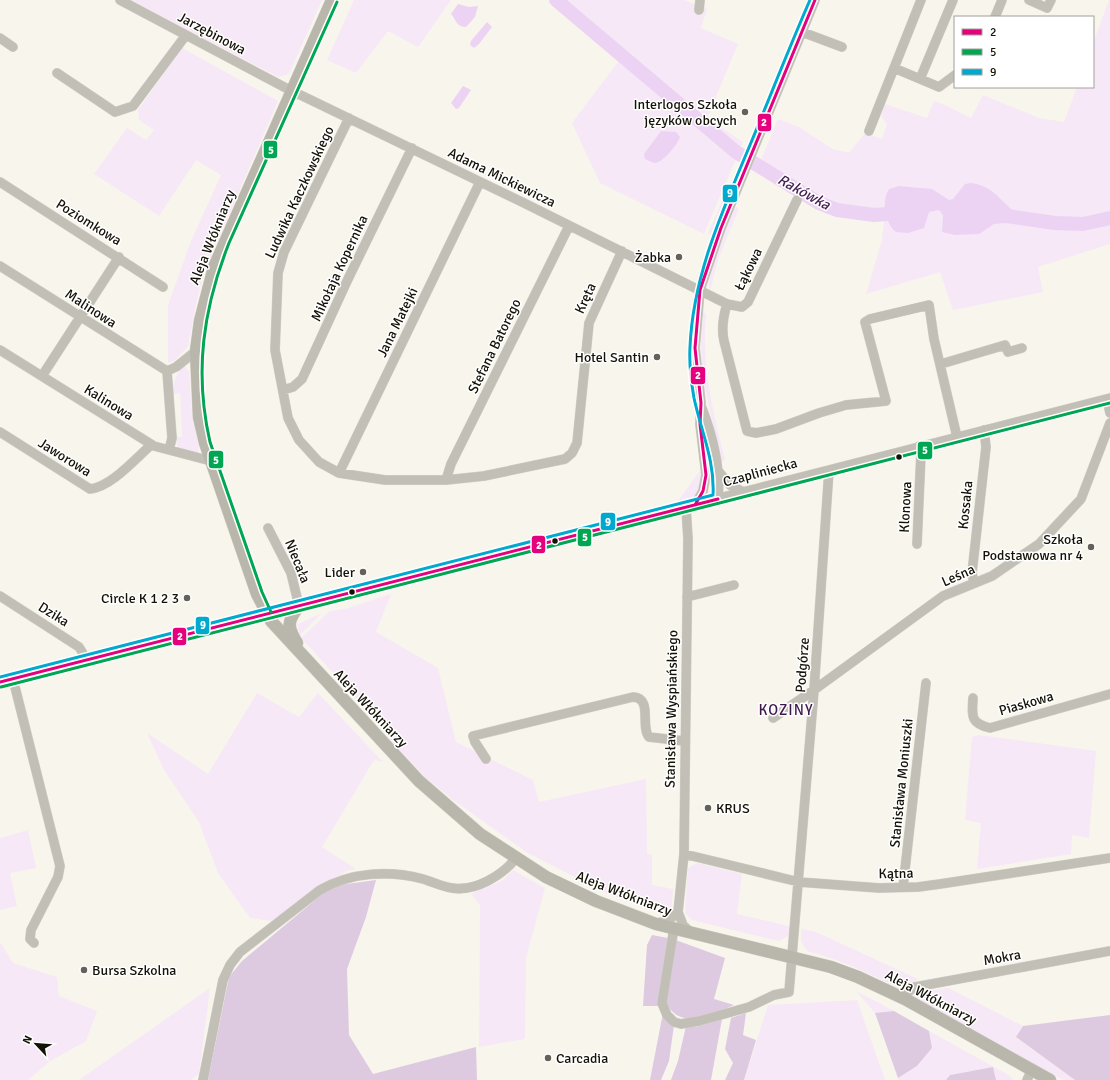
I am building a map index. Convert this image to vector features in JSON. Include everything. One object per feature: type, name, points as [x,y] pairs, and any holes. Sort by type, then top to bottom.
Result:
[{"type":"main road","name":"Aleja Włókniarzy","points":[[332,0],[214,267],[200,321],[196,352],[199,417],[205,443],[257,594],[267,614],[419,781],[459,818],[546,877],[582,895],[656,924],[792,958],[858,977],[905,999],[1029,1075],[1050,1080]]},
{"type":"main road","points":[[299,606],[290,619],[290,631],[310,663]]},
{"type":"main road","name":"Czapliniecka","points":[[0,682],[267,614]]},
{"type":"street","name":"Jarzębinowa","points":[[120,0],[292,90]]},
{"type":"street","points":[[699,10],[700,0]]},
{"type":"street","points":[[695,505],[703,491],[706,475],[700,424],[701,403],[695,348],[700,290],[711,254],[815,0]]},
{"type":"street","points":[[869,131],[921,0]]},
{"type":"street","points":[[920,79],[952,0]]},
{"type":"street","points":[[995,16],[1002,0]]},
{"type":"street","points":[[1029,0],[1049,4],[1043,16]]},
{"type":"street","points":[[802,32],[842,47]]},
{"type":"street","points":[[57,73],[115,112],[133,106],[186,35]]},
{"type":"street","points":[[0,38],[13,47]]},
{"type":"street","points":[[894,68],[939,87],[954,76]]},
{"type":"street","name":"Adama Mickiewicza","points":[[292,90],[700,290]]},
{"type":"street","name":"Ludwika Kaczkowskiego","points":[[349,118],[284,252],[279,266],[276,293],[275,350],[288,418],[299,440],[319,462],[339,473],[385,480],[446,480],[484,476],[562,460],[572,453]]},
{"type":"street","name":"Mikołaja Kopernika","points":[[283,390],[293,387],[302,379],[348,279],[412,148]]},
{"type":"street","name":"Poziomkowa","points":[[0,182],[163,287]]},
{"type":"street","name":"Jana Matejki","points":[[339,473],[480,182]]},
{"type":"street","name":"Łąkowa","points":[[700,290],[727,304],[742,307],[748,302],[797,200]]},
{"type":"street","name":"Stefana Batorego","points":[[446,480],[451,464],[569,226]]},
{"type":"street","name":"Kręta","points":[[572,453],[577,443],[589,322],[622,251]]},
{"type":"street","points":[[42,376],[118,257]]},
{"type":"street","name":"Malinowa","points":[[0,266],[167,371]]},
{"type":"street","points":[[727,304],[723,315],[722,331],[747,431],[750,433],[776,429],[846,405],[886,401],[866,322],[870,319],[929,305],[934,340],[941,364],[957,437]]},
{"type":"street","points":[[941,364],[1006,345],[1008,352],[1022,348]]},
{"type":"street","name":"Kalinowa","points":[[0,350],[151,445],[211,461]]},
{"type":"street","points":[[169,450],[172,438],[167,371],[176,367],[196,352]]},
{"type":"street","points":[[1108,399],[1110,413]]},
{"type":"street","name":"Czapliniecka","points":[[267,614],[695,505],[919,446],[1108,399]]},
{"type":"street","points":[[701,403],[708,422],[719,472],[718,499]]},
{"type":"street","name":"Leśna","points":[[773,718],[944,596],[1005,568],[1039,544],[1081,499],[1110,422]]},
{"type":"street","name":"Kossaka","points":[[974,583],[972,573],[986,447],[984,430]]},
{"type":"street","name":"Jaworowa","points":[[0,432],[90,489],[99,488],[109,482],[151,445]]},
{"type":"street","name":"Klonowa","points":[[917,544],[921,453],[919,446]]},
{"type":"street","name":"Podgórze","points":[[674,928],[662,1003],[667,1015],[674,1022],[681,1024],[699,1021],[749,1007],[774,995],[789,992],[814,690],[829,470]]},
{"type":"street","points":[[719,472],[730,485],[743,492]]},
{"type":"street","points":[[706,475],[718,499]]},
{"type":"street","name":"Stanisława Wyspiańskiego","points":[[678,912],[684,854],[684,741],[688,521],[686,507]]},
{"type":"street","name":"Niecała","points":[[268,528],[290,573],[299,606]]},
{"type":"street","points":[[687,597],[734,585]]},
{"type":"street","name":"Dzika","points":[[0,596],[79,647],[87,660]]},
{"type":"street","points":[[13,679],[60,866],[58,878],[31,930],[30,939],[34,943]]},
{"type":"street","name":"Stanisława Moniuszki","points":[[903,887],[926,683]]},
{"type":"street","name":"Piaskowa","points":[[972,698],[972,716],[974,721],[981,726],[990,728],[1110,694]]},
{"type":"street","points":[[486,759],[475,742],[473,736],[633,697],[641,699],[644,703],[646,732],[649,737],[684,741]]},
{"type":"street","name":"Kątna","points":[[684,854],[799,882],[853,886],[903,887],[940,884],[1110,858]]},
{"type":"street","points":[[202,1080],[223,980],[230,965],[240,952],[320,890],[332,882],[348,877],[388,874],[408,876],[452,888],[461,888],[479,884],[497,876],[508,868],[516,858]]},
{"type":"street","points":[[656,924],[668,921],[678,912],[683,925],[691,933]]},
{"type":"street","name":"Mokra","points":[[905,999],[909,991],[915,987],[1110,951]]},
{"type":"shaded area","points":[[131,0],[322,0],[289,74],[278,77]]},
{"type":"shaded area","points":[[354,0],[451,0],[418,47],[388,31],[356,73],[327,60]]},
{"type":"shaded area","points":[[552,0],[684,0],[707,9],[701,28],[738,44],[707,118],[743,142],[704,234],[600,183],[572,123],[621,58]]},
{"type":"shaded area","points":[[1110,0],[1110,244],[1038,267],[1043,292],[953,310],[940,272],[866,294],[882,240],[884,221],[830,214],[756,172],[778,119],[799,127],[833,149],[849,153],[865,133],[882,139],[887,124],[881,116],[885,104],[927,118],[934,101],[971,118],[983,95],[1039,118],[1064,122],[1077,88],[1094,88],[1094,40]]},
{"type":"shaded area","points":[[458,4],[469,7],[478,6],[475,17],[466,27],[460,26],[451,14]]},
{"type":"shaded area","points":[[487,22],[492,27],[474,48],[470,45],[471,41]]},
{"type":"shaded area","points":[[182,48],[278,101],[203,275],[188,346],[175,360],[168,363],[168,305],[191,241],[221,175],[196,160],[159,216],[94,174],[127,128],[146,140],[154,130],[139,120],[138,110]]},
{"type":"shaded area","points":[[463,86],[471,90],[459,108],[456,109],[451,103]]},
{"type":"shaded area","points":[[661,131],[676,132],[680,137],[673,149],[665,157],[654,163],[645,159],[644,154]]},
{"type":"shaded area","points":[[739,164],[741,165],[713,232],[707,235]]},
{"type":"shaded area","points":[[971,183],[988,188],[996,194],[1014,211],[1018,218],[1016,222],[994,224],[979,234],[955,235],[942,232],[943,215],[939,210],[929,212],[924,228],[908,233],[896,232],[889,224],[885,212],[885,200],[889,189],[899,186],[932,189],[949,200],[953,199],[965,184]]},
{"type":"shaded area","points":[[737,207],[739,209],[718,260],[710,291],[710,274],[717,250],[735,208]]},
{"type":"shaded area","points":[[703,312],[706,314],[705,351],[709,388],[725,460],[721,463],[702,373],[701,341]]},
{"type":"shaded area","points":[[184,366],[189,371],[192,416],[199,448],[198,453],[181,449],[177,446],[176,437],[182,437],[180,393],[173,394],[173,390],[178,372]]},
{"type":"shaded area","points":[[699,472],[701,472],[700,489],[690,499],[678,503],[678,501]]},
{"type":"shaded area","points":[[391,594],[376,632],[438,668],[456,742],[533,780],[539,802],[646,779],[647,854],[652,855],[652,885],[673,889],[672,905],[667,914],[661,914],[604,892],[526,852],[452,799],[426,778],[395,745],[371,714],[301,638],[330,611],[345,609]]},
{"type":"shaded area","points":[[322,613],[299,636],[298,624]]},
{"type":"shaded area","points":[[257,693],[299,717],[318,693],[383,762],[374,760],[322,847],[356,869],[346,871],[271,921],[250,918],[218,873],[199,822],[164,770],[147,733],[208,774]]},
{"type":"shaded area","points":[[979,735],[1096,751],[1089,838],[1072,835],[1071,854],[977,869],[981,823],[965,820],[972,737]]},
{"type":"shaded area","points":[[28,830],[36,868],[10,873],[17,906],[0,910],[0,838]]},
{"type":"shaded area","points":[[697,863],[742,874],[737,914],[793,927],[788,936],[779,941],[692,920],[685,913],[688,868]]},
{"type":"shaded area","points":[[513,870],[545,888],[526,958],[525,1039],[479,1047],[480,905],[471,894],[503,880]]},
{"type":"shaded area","points":[[376,880],[366,917],[347,969],[349,1035],[373,1074],[476,1047],[477,1080],[208,1080],[229,977],[242,961],[332,886]]},
{"type":"shaded area","points":[[801,929],[816,932],[918,979],[905,991],[845,963],[807,951],[801,941]]},
{"type":"shaded area","points":[[652,935],[673,939],[725,958],[714,999],[734,1005],[708,1016],[690,1019],[674,1013],[668,1006],[643,1006],[647,945]]},
{"type":"shaded area","points":[[0,942],[13,963],[57,977],[59,996],[97,1011],[86,1041],[49,1062],[28,1080],[0,1080]]},
{"type":"shaded area","points":[[210,988],[199,1074],[191,1080],[79,1080]]},
{"type":"shaded area","points":[[948,988],[1023,1026],[1016,1037],[1075,1080],[1064,1080],[1056,1076],[907,995],[923,989],[936,990]]},
{"type":"shaded area","points":[[856,991],[894,1011],[875,1013]]},
{"type":"shaded area","points":[[857,1000],[885,1080],[744,1080],[768,1005]]},
{"type":"shaded area","points":[[894,1011],[929,1031],[932,1048],[917,1066],[898,1078],[875,1013]]},
{"type":"shaded area","points":[[663,1013],[674,1025],[669,1061],[661,1080],[650,1080]]},
{"type":"shaded area","points":[[746,1013],[743,1035],[756,1040],[744,1080],[725,1080],[733,1063],[725,1049],[731,1018]]},
{"type":"shaded area","points":[[1110,1015],[1110,1080],[1075,1080],[1016,1037],[1023,1026]]},
{"type":"shaded area","points":[[716,1019],[722,1019],[711,1080],[671,1080],[678,1061],[686,1026],[696,1027]]},
{"type":"shaded area","points":[[929,1031],[1010,1076],[1013,1080],[996,1080],[993,1067],[950,1075],[946,1080],[899,1080],[898,1078],[917,1066],[932,1048]]},
{"type":"shaded area","points":[[993,1067],[996,1080],[946,1080],[950,1075]]},
{"type":"waterway","name":"Rakówka","points":[[556,0],[736,152],[819,203],[837,210],[874,215],[905,210]]},
{"type":"waterway","name":"Rakówka","points":[[1000,215],[1055,223],[1083,224],[1110,218]]},
{"type":"transit line","name":"9","points":[[0,677],[713,495],[710,458],[694,398],[690,372],[692,320],[697,294],[703,269],[720,218],[810,0]]},
{"type":"transit line","name":"2","points":[[695,505],[703,491],[706,475],[700,424],[701,403],[695,348],[700,290],[721,228],[815,0]]},
{"type":"transit line","name":"5","points":[[271,612],[262,592],[210,442],[205,416],[203,391],[202,366],[204,341],[207,317],[213,292],[229,243],[337,2]]},
{"type":"transit line","name":"5","points":[[1,687],[1110,403]]},
{"type":"transit line","name":"2","points":[[0,682],[718,499]]},
{"type":"place","name":"Interlogos Szkoła języków obcych","points":[[745,112]]},
{"type":"place","name":"Żabka","points":[[679,257]]},
{"type":"place","name":"Hotel Santin","points":[[657,357]]},
{"type":"place","name":"Szkoła Podstawowa nr 4","points":[[1091,547]]},
{"type":"place","name":"Lider","points":[[363,572]]},
{"type":"place","name":"Circle K 1 2 3","points":[[187,598]]},
{"type":"place","name":"KRUS","points":[[708,808]]},
{"type":"place","name":"Bursa Szkolna","points":[[84,970]]},
{"type":"place","name":"Carcadia","points":[[548,1058]]},
{"type":"district","name":"KOZINY","points":[[786,710]]}]
